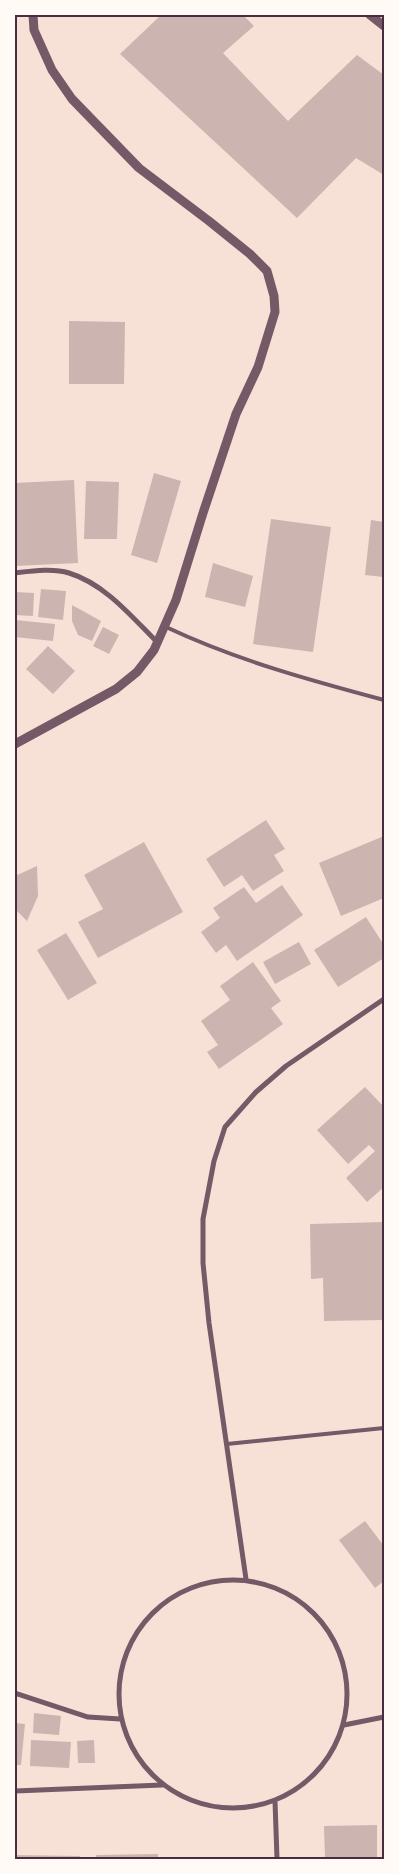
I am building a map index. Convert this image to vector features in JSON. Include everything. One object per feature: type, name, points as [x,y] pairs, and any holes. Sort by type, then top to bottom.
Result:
[{"type":"street","points":[[15,744],[116,689],[137,672],[158,643],[166,628],[176,600],[236,414],[258,367],[276,312],[274,296],[267,272],[250,254],[139,168],[72,99],[52,70],[34,30],[33,15]]},
{"type":"street","points":[[370,15],[384,26]]},
{"type":"street","points":[[15,573],[35,570],[68,572],[95,585],[158,643]]},
{"type":"street","points":[[246,1579],[210,1323],[204,1263],[204,1219],[214,1161],[226,1127],[256,1092],[286,1066],[384,999]]},
{"type":"street","points":[[246,1579],[293,1595],[329,1629],[348,1675],[344,1725],[330,1757],[306,1783],[275,1801],[237,1808],[197,1803],[162,1785],[143,1766],[128,1744],[120,1719],[118,1675],[134,1634],[163,1602],[202,1582],[246,1579]]},
{"type":"street","points":[[15,1694],[88,1717],[120,1719]]},
{"type":"street","points":[[344,1725],[384,1717]]},
{"type":"street","points":[[15,1791],[162,1785]]},
{"type":"street","points":[[275,1801],[277,1859]]},
{"type":"lane","points":[[166,628],[248,661],[384,700]]},
{"type":"lane","points":[[227,1444],[384,1428]]},
{"type":"building","points":[[161,15],[243,15],[254,26],[223,53],[288,121],[357,55],[384,75],[384,175],[356,158],[297,218],[120,54]]},
{"type":"building","points":[[69,321],[125,322],[124,384],[69,384]]},
{"type":"building","points":[[154,473],[181,481],[157,563],[131,555]]},
{"type":"building","points":[[74,480],[78,563],[16,566],[15,483]]},
{"type":"building","points":[[86,481],[119,482],[117,539],[84,539]]},
{"type":"building","points":[[271,519],[331,527],[313,652],[253,644]]},
{"type":"building","points":[[371,520],[384,522],[384,577],[365,575]]},
{"type":"building","points":[[213,563],[253,576],[245,607],[205,597]]},
{"type":"building","points":[[41,589],[66,591],[63,620],[38,617]]},
{"type":"building","points":[[15,592],[34,593],[33,616],[15,615]]},
{"type":"building","points":[[72,605],[101,621],[92,641],[78,635],[72,621]]},
{"type":"building","points":[[15,620],[55,624],[53,641],[15,637]]},
{"type":"building","points":[[103,627],[119,635],[109,654],[93,646]]},
{"type":"building","points":[[48,646],[75,671],[53,694],[26,669]]},
{"type":"building","points":[[266,820],[285,849],[274,855],[284,871],[253,891],[242,875],[224,887],[206,859]]},
{"type":"building","points":[[384,836],[384,898],[341,916],[319,863]]},
{"type":"building","points":[[144,842],[183,912],[98,958],[78,922],[103,909],[84,875]]},
{"type":"building","points":[[37,866],[38,896],[27,921],[16,910],[15,876]]},
{"type":"building","points":[[282,885],[303,915],[237,961],[226,945],[216,953],[201,932],[220,918],[213,908],[244,887],[256,903]]},
{"type":"building","points":[[366,917],[384,945],[384,958],[338,987],[314,950]]},
{"type":"building","points":[[66,933],[97,983],[68,1000],[37,950]]},
{"type":"building","points":[[299,942],[311,964],[275,984],[263,962]]},
{"type":"building","points":[[253,962],[281,1001],[271,1008],[283,1024],[219,1069],[207,1052],[218,1045],[201,1021],[230,1000],[220,986]]},
{"type":"building","points":[[365,1087],[384,1107],[384,1187],[367,1202],[346,1178],[375,1151],[369,1145],[348,1164],[317,1130]]},
{"type":"building","points":[[384,1222],[384,1320],[324,1321],[323,1278],[311,1279],[310,1224]]},
{"type":"building","points":[[365,1521],[384,1546],[384,1581],[375,1588],[339,1540]]},
{"type":"building","points":[[34,1713],[61,1716],[59,1735],[33,1733]]},
{"type":"building","points":[[15,1723],[25,1724],[21,1765],[15,1765]]},
{"type":"building","points":[[31,1740],[71,1742],[69,1768],[30,1766]]},
{"type":"building","points":[[94,1740],[95,1763],[78,1763],[77,1741]]},
{"type":"building","points":[[377,1825],[377,1859],[325,1859],[324,1826]]},
{"type":"building","points":[[158,1854],[158,1859],[96,1859],[96,1855]]},
{"type":"building","points":[[15,1855],[80,1856],[80,1859],[15,1859]]}]
